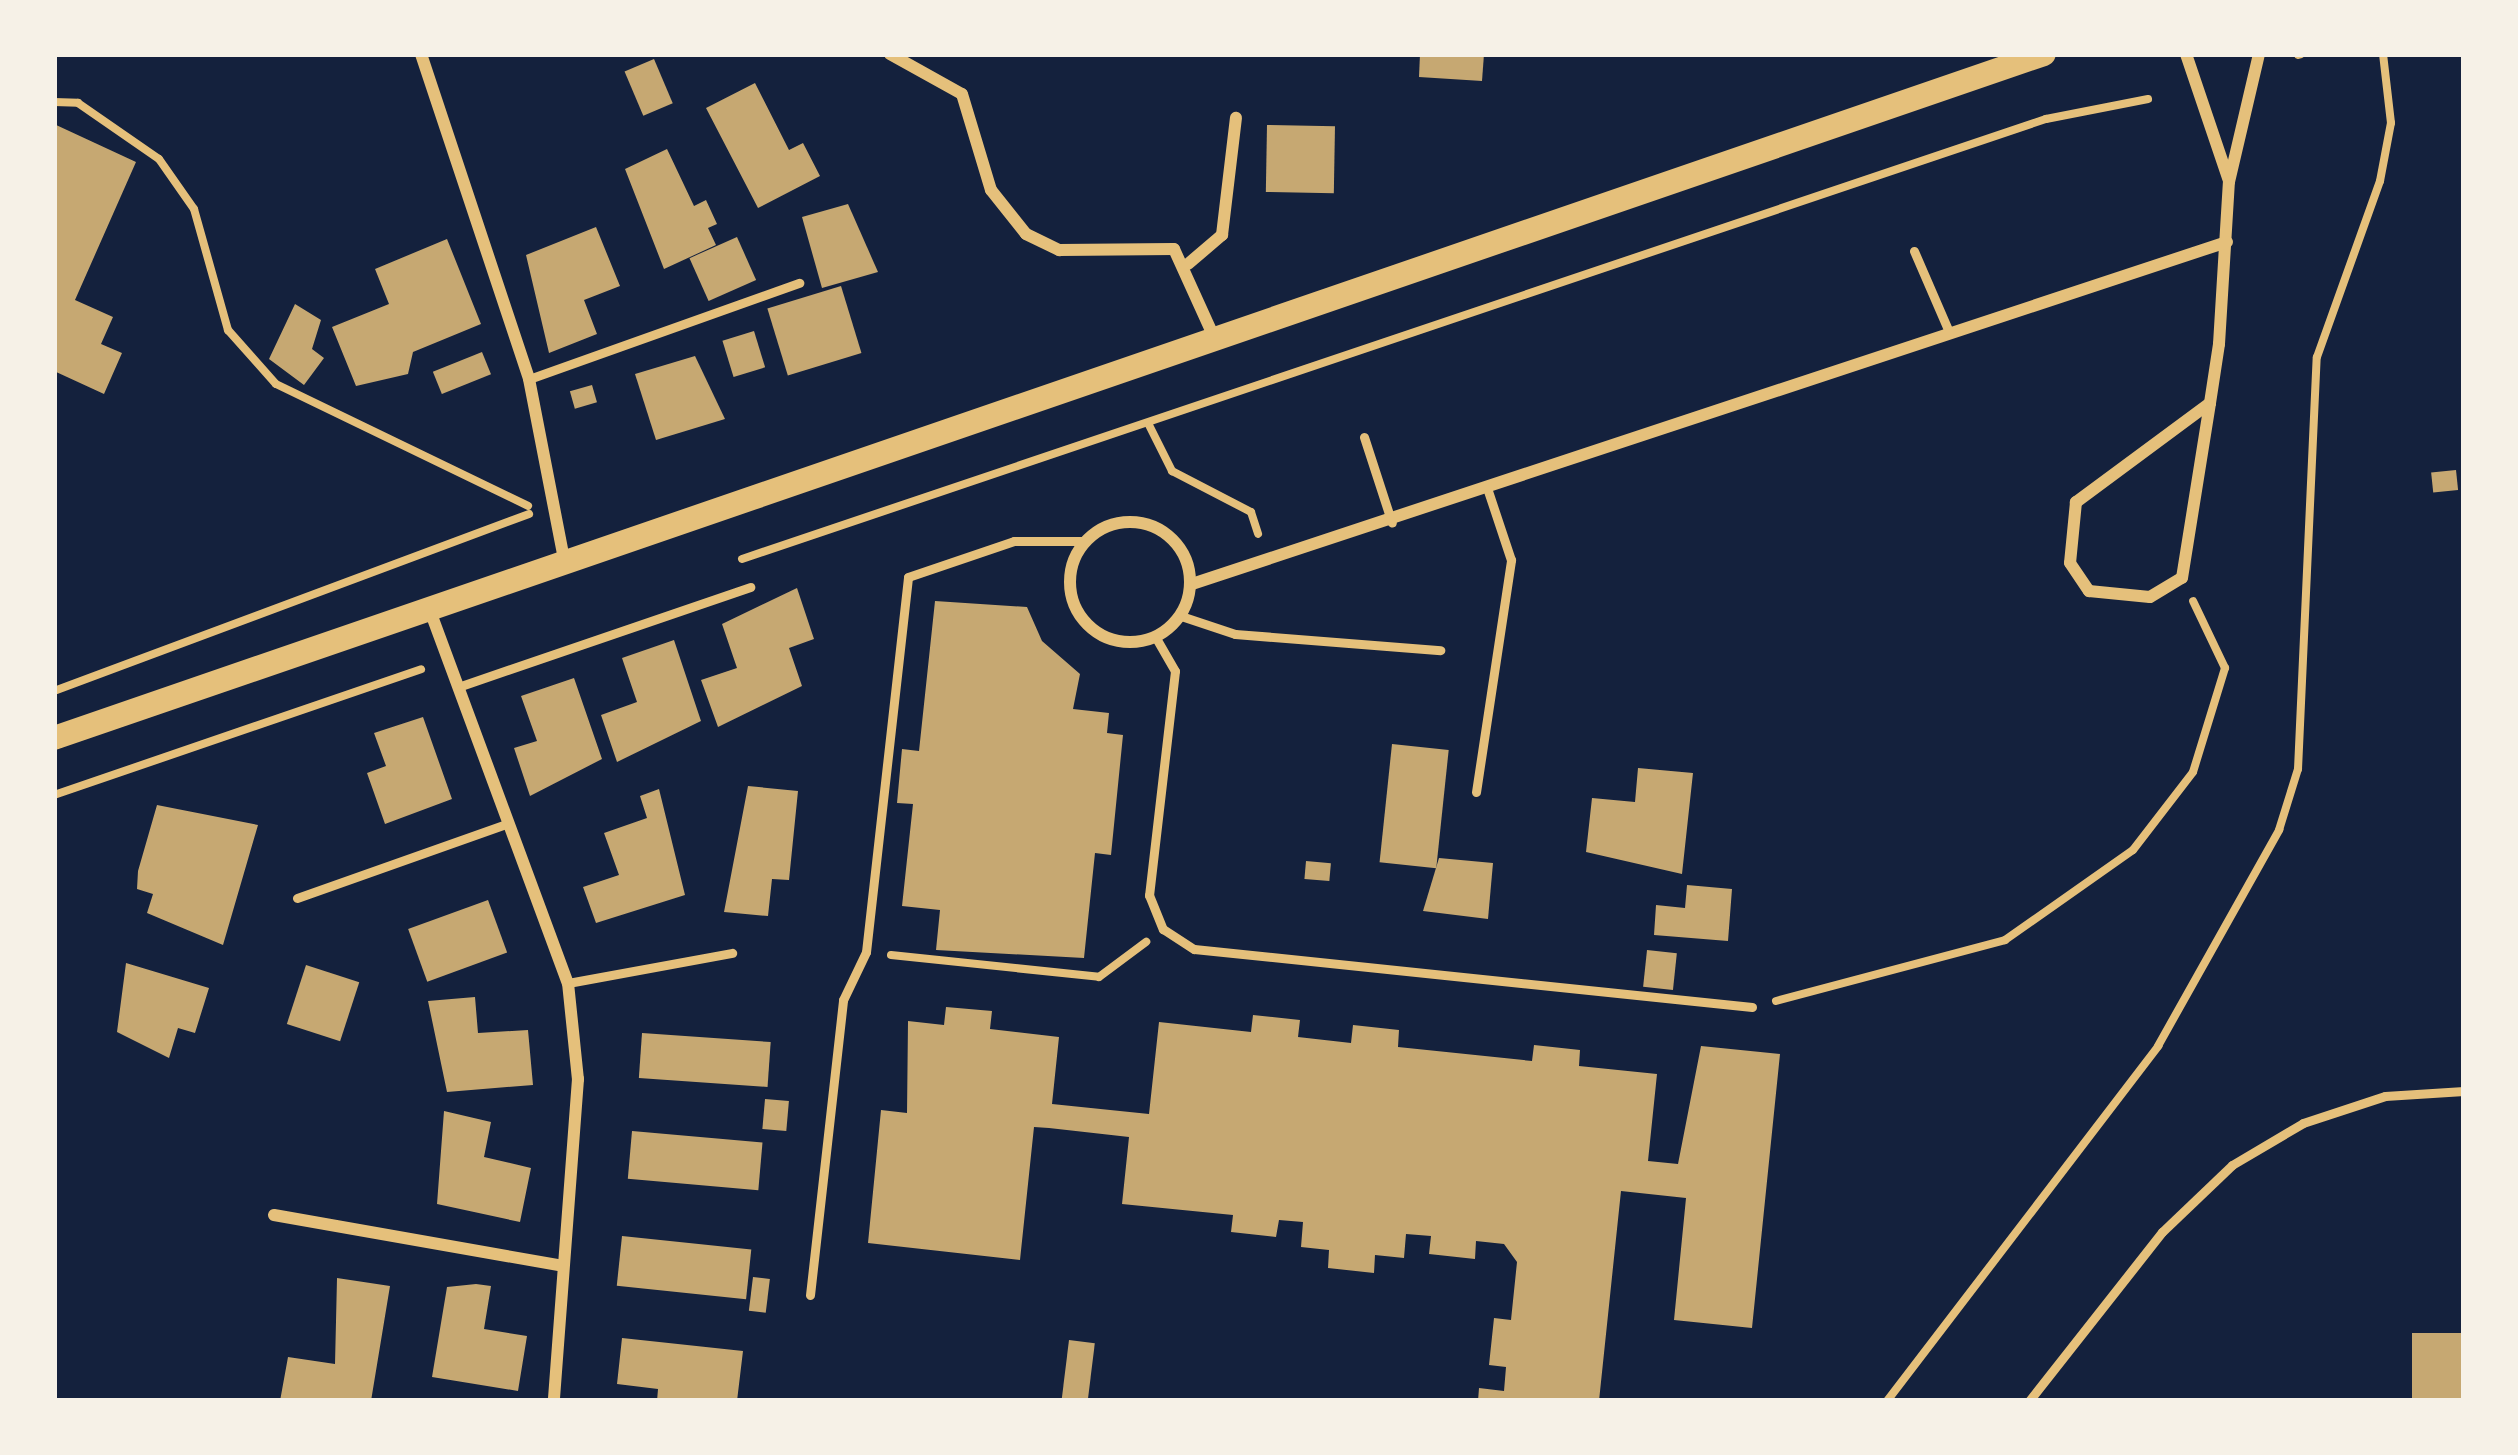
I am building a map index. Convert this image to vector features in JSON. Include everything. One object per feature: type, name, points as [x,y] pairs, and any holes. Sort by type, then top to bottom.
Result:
[{"type":"main road","points":[[54,738],[2044,54]]},
{"type":"street","points":[[421,54],[529,379],[551,460],[548,508],[564,559]]},
{"type":"street","points":[[890,54],[962,94],[991,190],[1026,235],[1090,252],[1162,244],[1188,264],[1214,337]]},
{"type":"street","points":[[2186,54],[2229,182]]},
{"type":"street","points":[[2210,403],[2076,502],[2067,532],[2070,563],[2114,602],[2182,578],[2210,403],[2229,182],[2259,54]]},
{"type":"street","points":[[1188,264],[1222,235],[1237,118]]},
{"type":"street","points":[[1192,584],[1266,565],[2227,242]]},
{"type":"street","points":[[1139,521],[1186,555],[1192,584],[1181,616],[1156,638],[1123,643],[1092,631],[1071,587],[1084,541],[1139,521]]},
{"type":"street","points":[[429,607],[568,983],[578,1079],[554,1400]]},
{"type":"street","points":[[274,1215],[562,1265]]},
{"type":"lane","points":[[1914,251],[1949,332]]},
{"type":"lane","points":[[529,379],[800,283]]},
{"type":"lane","points":[[1364,437],[1392,523]]},
{"type":"lane","points":[[1476,792],[1511,560],[1488,491]]},
{"type":"lane","points":[[810,1295],[843,1000],[866,952],[908,578],[1014,541],[1084,541]]},
{"type":"lane","points":[[458,687],[750,587]]},
{"type":"lane","points":[[1181,616],[1235,634],[1440,650]]},
{"type":"lane","points":[[1156,638],[1175,671],[1173,761],[1149,895],[1163,929],[1194,949],[1752,1006]]},
{"type":"lane","points":[[297,898],[509,823]]},
{"type":"lane","points":[[568,983],[733,953]]},
{"type":"lane","points":[[2029,1401],[2162,1232],[2232,1165],[2303,1124],[2385,1096],[2464,1091]]},
{"type":"path","points":[[1887,1401],[2158,1046],[2279,830],[2298,769],[2317,357],[2380,181],[2391,122],[2384,54]]},
{"type":"path","points":[[718,567],[2046,119],[2148,98]]},
{"type":"path","points":[[54,102],[78,103],[159,159],[194,209],[228,330],[276,384],[503,503],[548,508]]},
{"type":"path","points":[[1148,422],[1172,471],[1251,512],[1266,565]]},
{"type":"path","points":[[54,692],[548,508]]},
{"type":"path","points":[[1752,1006],[2005,940],[2133,850],[2193,772],[2225,668],[2182,578]]},
{"type":"path","points":[[54,795],[448,660]]},
{"type":"path","points":[[866,952],[1099,977],[1163,929]]},
{"type":"building","points":[[1420,54],[1484,54],[1482,81],[1419,77]]},
{"type":"building","points":[[654,59],[673,103],[643,116],[625,72]]},
{"type":"building","points":[[755,83],[789,150],[803,143],[820,176],[758,208],[706,108]]},
{"type":"building","points":[[54,124],[136,162],[75,300],[113,317],[101,344],[122,353],[104,394],[54,371]]},
{"type":"building","points":[[1267,125],[1335,126],[1334,193],[1266,192]]},
{"type":"building","points":[[667,149],[694,206],[706,200],[717,224],[708,228],[716,245],[664,269],[625,169]]},
{"type":"building","points":[[848,204],[878,272],[822,288],[802,217]]},
{"type":"building","points":[[596,227],[620,286],[584,300],[597,334],[549,353],[526,255]]},
{"type":"building","points":[[737,237],[756,280],[709,301],[689,258]]},
{"type":"building","points":[[447,239],[481,324],[413,352],[408,374],[356,386],[332,327],[389,304],[375,269]]},
{"type":"building","points":[[841,286],[861,353],[788,375],[767,309]]},
{"type":"building","points":[[295,304],[321,320],[312,349],[324,358],[304,385],[269,359]]},
{"type":"building","points":[[754,331],[765,367],[734,377],[722,341]]},
{"type":"building","points":[[482,352],[491,374],[442,394],[433,372]]},
{"type":"building","points":[[695,356],[725,419],[656,440],[635,374]]},
{"type":"building","points":[[592,385],[597,402],[575,409],[570,391]]},
{"type":"building","points":[[2456,470],[2458,490],[2433,493],[2431,473]]},
{"type":"building","points":[[797,588],[814,639],[789,648],[802,686],[718,727],[701,680],[737,668],[722,624]]},
{"type":"building","points":[[935,601],[1027,607],[1042,641],[1080,674],[1073,709],[1109,713],[1107,733],[1123,735],[1111,855],[1095,853],[1084,958],[936,950],[940,910],[902,906],[913,804],[897,803],[902,749],[919,751]]},
{"type":"building","points":[[674,640],[701,721],[617,762],[601,715],[637,702],[622,658]]},
{"type":"building","points":[[574,678],[602,759],[530,796],[514,748],[537,741],[521,696]]},
{"type":"building","points":[[423,717],[452,799],[385,824],[367,773],[386,766],[374,733]]},
{"type":"building","points":[[1392,744],[1449,750],[1436,868],[1380,862]]},
{"type":"building","points":[[1638,768],[1693,773],[1682,874],[1586,852],[1592,798],[1635,802]]},
{"type":"building","points":[[748,786],[798,791],[789,880],[772,879],[768,916],[724,912]]},
{"type":"building","points":[[659,789],[685,895],[596,923],[583,887],[619,875],[604,833],[647,818],[640,796]]},
{"type":"building","points":[[157,805],[258,825],[223,945],[147,913],[153,894],[137,889],[138,871]]},
{"type":"building","points":[[1439,858],[1493,863],[1488,919],[1423,911]]},
{"type":"building","points":[[1306,861],[1331,863],[1329,881],[1304,879]]},
{"type":"building","points":[[1687,885],[1732,889],[1728,941],[1654,935],[1656,905],[1685,908]]},
{"type":"building","points":[[488,900],[507,953],[427,982],[408,929]]},
{"type":"building","points":[[1647,950],[1677,953],[1673,990],[1643,987]]},
{"type":"building","points":[[126,963],[209,988],[195,1033],[178,1028],[169,1058],[117,1032]]},
{"type":"building","points":[[306,965],[359,982],[340,1041],[287,1024]]},
{"type":"building","points":[[475,997],[478,1033],[528,1030],[533,1085],[447,1092],[428,1001]]},
{"type":"building","points":[[946,1007],[992,1011],[990,1029],[1059,1037],[1052,1104],[1149,1114],[1159,1022],[1251,1032],[1253,1015],[1300,1020],[1298,1037],[1351,1043],[1353,1025],[1399,1030],[1398,1047],[1532,1061],[1534,1045],[1580,1050],[1579,1066],[1657,1074],[1648,1161],[1678,1164],[1701,1046],[1780,1054],[1752,1328],[1674,1320],[1686,1198],[1621,1191],[1599,1401],[1478,1401],[1479,1388],[1504,1391],[1506,1367],[1489,1365],[1494,1318],[1511,1320],[1517,1262],[1504,1244],[1476,1241],[1475,1259],[1429,1254],[1431,1236],[1406,1234],[1404,1258],[1375,1255],[1374,1273],[1328,1268],[1329,1250],[1301,1247],[1303,1222],[1279,1220],[1276,1237],[1231,1232],[1233,1215],[1122,1204],[1129,1137],[1049,1128],[1034,1127],[1020,1260],[868,1243],[881,1110],[907,1113],[908,1021],[944,1025]]},
{"type":"building","points":[[642,1033],[771,1042],[768,1087],[639,1078]]},
{"type":"building","points":[[765,1099],[789,1101],[786,1131],[762,1129]]},
{"type":"building","points":[[444,1111],[491,1122],[484,1157],[531,1168],[520,1222],[437,1204]]},
{"type":"building","points":[[632,1131],[763,1142],[758,1190],[628,1179]]},
{"type":"building","points":[[622,1236],[751,1250],[746,1299],[617,1286]]},
{"type":"building","points":[[753,1277],[770,1279],[766,1313],[749,1311]]},
{"type":"building","points":[[337,1278],[390,1286],[371,1401],[280,1401],[288,1357],[335,1364]]},
{"type":"building","points":[[491,1286],[484,1329],[527,1336],[518,1391],[432,1377],[447,1287]]},
{"type":"building","points":[[2412,1333],[2464,1333],[2464,1401],[2412,1401]]},
{"type":"building","points":[[622,1338],[743,1351],[737,1401],[657,1401],[658,1389],[617,1384]]},
{"type":"building","points":[[1069,1340],[1095,1343],[1088,1401],[1062,1401]]}]
